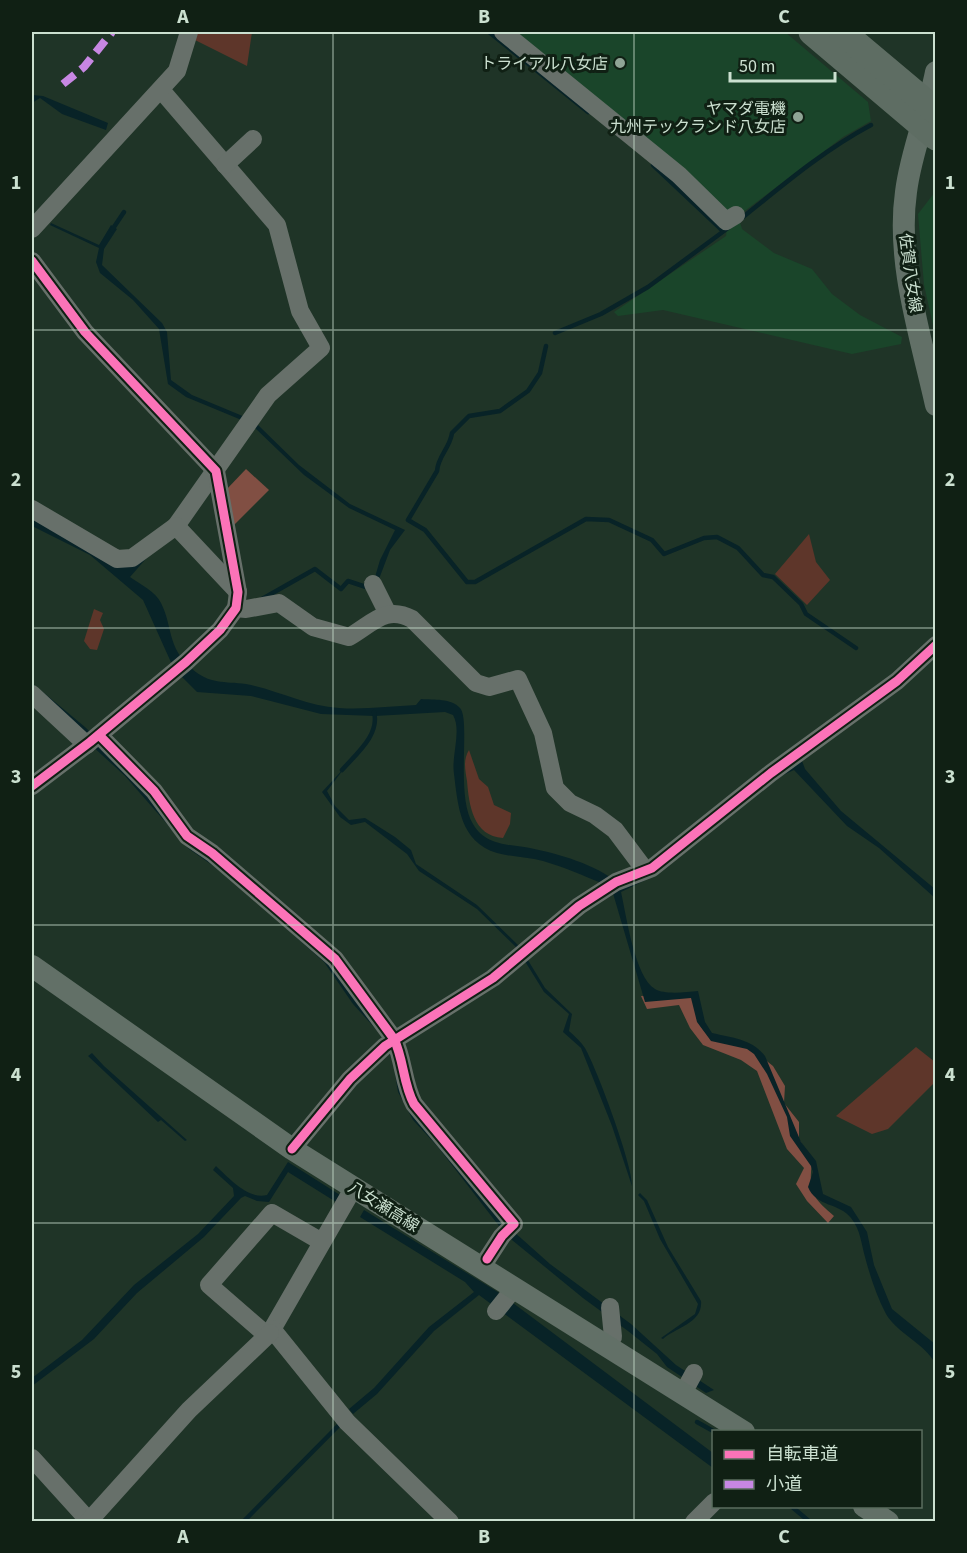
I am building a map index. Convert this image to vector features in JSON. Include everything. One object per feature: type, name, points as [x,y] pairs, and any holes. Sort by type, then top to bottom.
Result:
[{"type":"highway","points":[[812,32],[931,120]]},
{"type":"highway","points":[[842,32],[931,120]]},
{"type":"main road","name":"佐賀八女線","points":[[936,72],[931,120],[910,162],[905,195],[904,247],[936,405]]},
{"type":"main road","name":"八女瀬高線","points":[[32,966],[292,1149],[742,1430]]},
{"type":"main road","points":[[867,1508],[888,1521]]},
{"type":"street","points":[[32,229],[117,134],[162,91],[177,71],[189,32]]},
{"type":"street","points":[[503,32],[679,175],[726,221],[736,215]]},
{"type":"street","points":[[32,509],[117,559],[132,558],[176,526],[268,395],[321,348],[300,311],[277,225],[162,91]]},
{"type":"street","points":[[225,165],[253,139]]},
{"type":"street","points":[[32,261],[85,332],[216,471],[237,600],[220,630],[186,662],[32,786]]},
{"type":"street","points":[[176,526],[246,609],[279,603],[314,627],[349,638],[388,614],[401,613],[412,620],[476,683],[489,687],[518,679],[543,733],[555,788],[570,803],[595,815],[615,830],[645,870]]},
{"type":"street","points":[[372,584],[388,614]]},
{"type":"street","points":[[292,1149],[350,1079],[390,1042],[493,978],[538,938],[612,884],[652,868],[771,773],[897,681],[936,645]]},
{"type":"street","points":[[32,694],[93,739],[154,791],[187,836],[212,853],[335,959],[390,1042],[399,1049],[407,1090],[414,1104],[514,1224],[507,1230],[487,1259]]},
{"type":"street","points":[[32,1458],[89,1521],[189,1410],[271,1331],[354,1187]]},
{"type":"street","points":[[271,1331],[262,1331],[209,1285],[272,1213],[322,1242]]},
{"type":"street","points":[[496,1311],[508,1296]]},
{"type":"street","points":[[271,1331],[347,1422],[450,1521]]},
{"type":"street","points":[[694,1521],[712,1504]]},
{"type":"shaded area","points":[[195,32],[252,32],[247,66],[195,40]]},
{"type":"shaded area","points":[[507,32],[785,32],[868,102],[871,121],[843,137],[738,216],[742,229],[774,253],[812,269],[832,294],[860,315],[902,337],[901,344],[852,354],[663,310],[618,316],[614,312],[726,236],[728,216]]},
{"type":"shaded area","points":[[935,192],[935,334],[924,285],[918,214]]},
{"type":"shaded area","points":[[246,469],[269,490],[233,526],[226,490]]},
{"type":"shaded area","points":[[809,534],[816,562],[830,580],[807,605],[775,574]]},
{"type":"shaded area","points":[[94,609],[103,613],[100,620],[104,629],[97,650],[90,649],[84,641]]},
{"type":"shaded area","points":[[469,750],[479,779],[488,787],[494,805],[511,813],[510,824],[503,838],[485,832],[474,818],[465,769]]},
{"type":"shaded area","points":[[684,993],[697,1001],[698,1021],[710,1038],[742,1041],[773,1066],[785,1086],[784,1103],[799,1122],[799,1139],[812,1161],[811,1186],[813,1192],[820,1203],[834,1216],[828,1223],[807,1201],[796,1184],[804,1168],[787,1149],[757,1071],[741,1060],[703,1045],[690,1028],[679,1005],[647,1009],[641,996]]},
{"type":"shaded area","points":[[916,1047],[935,1062],[935,1082],[888,1129],[872,1134],[836,1116]]},
{"type":"water","points":[[32,95],[43,96],[108,123],[106,130],[62,114],[40,98],[32,103]]},
{"type":"water","points":[[51,223],[99,245],[111,225],[117,229],[104,249],[102,265],[162,323],[167,332],[171,380],[192,395],[245,417],[244,421],[186,397],[168,384],[159,329],[133,300],[100,273],[96,262],[99,248],[50,225]]},
{"type":"water","points":[[257,424],[299,465],[350,504],[405,530],[390,550],[379,579],[375,577],[380,560],[395,530],[349,508],[304,475],[255,428]]},
{"type":"water","points":[[32,514],[109,558],[151,553],[130,577],[159,599],[174,645],[183,660],[198,673],[211,680],[246,684],[327,707],[368,708],[416,705],[421,699],[442,700],[456,705],[463,715],[465,796],[468,811],[478,831],[498,843],[541,850],[576,861],[599,870],[618,883],[801,758],[805,769],[841,811],[935,889],[935,898],[879,848],[847,826],[794,770],[781,776],[656,875],[621,892],[629,929],[637,959],[648,983],[664,992],[698,991],[705,1022],[712,1033],[748,1043],[765,1056],[801,1142],[816,1161],[823,1194],[851,1207],[867,1232],[874,1265],[892,1309],[935,1344],[935,1363],[886,1314],[871,1279],[859,1232],[851,1218],[841,1210],[822,1202],[808,1187],[813,1172],[811,1166],[790,1136],[787,1117],[767,1074],[754,1054],[747,1049],[711,1041],[697,1022],[691,998],[645,1002],[612,890],[604,884],[551,863],[497,853],[475,841],[468,832],[463,821],[455,786],[453,767],[457,728],[453,715],[445,712],[375,716],[321,714],[251,696],[197,692],[174,669],[143,600],[90,555],[32,526]]},
{"type":"water","points":[[32,683],[85,727],[314,943],[377,1019],[411,1107],[513,1231],[550,1264],[631,1324],[676,1365],[714,1390],[706,1393],[667,1367],[657,1354],[583,1298],[506,1235],[438,1147],[413,1120],[398,1092],[393,1062],[382,1036],[353,1004],[324,962],[225,874],[189,849],[125,776],[32,691]]},
{"type":"water","points":[[346,766],[327,791],[335,806],[349,820],[365,818],[395,837],[411,850],[416,864],[477,905],[521,948],[519,950],[477,909],[419,871],[407,854],[365,822],[351,825],[340,817],[322,792]]},
{"type":"water","points":[[526,957],[545,988],[572,1014],[569,1031],[585,1048],[598,1076],[621,1139],[632,1186],[612,1126],[581,1048],[563,1032],[569,1014],[544,992],[523,958]]},
{"type":"water","points":[[92,1053],[187,1140],[185,1141],[161,1120],[158,1122],[88,1056]]},
{"type":"water","points":[[288,1162],[340,1195],[336,1202],[288,1172],[269,1202],[257,1201],[245,1196],[241,1198],[204,1237],[137,1293],[94,1339],[32,1386],[32,1378],[82,1340],[134,1285],[198,1234],[234,1196],[233,1188],[213,1170],[216,1166],[239,1187],[260,1196],[267,1195]]},
{"type":"water","points":[[640,1193],[647,1200],[668,1247],[701,1301],[701,1308],[694,1320],[663,1339],[661,1338],[695,1314],[698,1304],[660,1239],[644,1201],[638,1195]]},
{"type":"water","points":[[364,1210],[501,1294],[712,1452],[712,1467],[479,1295],[434,1331],[377,1394],[353,1414],[349,1409],[374,1388],[429,1327],[474,1292],[465,1282],[360,1217]]},
{"type":"waterway","points":[[489,32],[588,112]]},
{"type":"waterway","points":[[742,218],[821,156],[871,125]]},
{"type":"waterway","points":[[653,165],[723,231]]},
{"type":"waterway","points":[[112,230],[124,212]]},
{"type":"waterway","points":[[555,333],[601,314],[648,287],[728,228]]},
{"type":"waterway","points":[[546,346],[540,373],[528,391],[500,411],[469,416],[452,433],[439,461],[437,471],[408,520],[425,530],[467,582],[475,582],[586,519],[609,520],[652,540],[664,554],[704,538],[717,537],[738,548],[763,575],[773,577],[801,604],[806,614],[856,648]]},
{"type":"waterway","points":[[262,599],[315,569],[341,589],[348,581],[366,587]]},
{"type":"waterway","points":[[342,770],[366,744],[374,729],[374,712]]},
{"type":"waterway","points":[[697,1422],[712,1430]]},
{"type":"waterway","points":[[243,1522],[340,1424]]},
{"type":"waterway","points":[[793,1508],[810,1522]]},
{"type":"marked path","points":[[63,84],[84,67],[112,32]]},
{"type":"cycle path","points":[[32,261],[85,332],[216,471],[238,592],[236,608],[220,630],[186,662],[90,742],[32,786]]},
{"type":"cycle path","points":[[292,1149],[350,1079],[385,1046],[493,978],[579,906],[616,882],[652,868],[771,773],[897,681],[936,645]]},
{"type":"cycle path","points":[[99,735],[154,791],[187,836],[212,853],[335,959],[394,1039],[414,1104],[514,1224],[502,1236],[487,1259]]},
{"type":"place","name":"トライアル八女店","points":[[620,63]]},
{"type":"place","name":"ヤマダ電機 九州テックランド八女店","points":[[798,117]]}]
